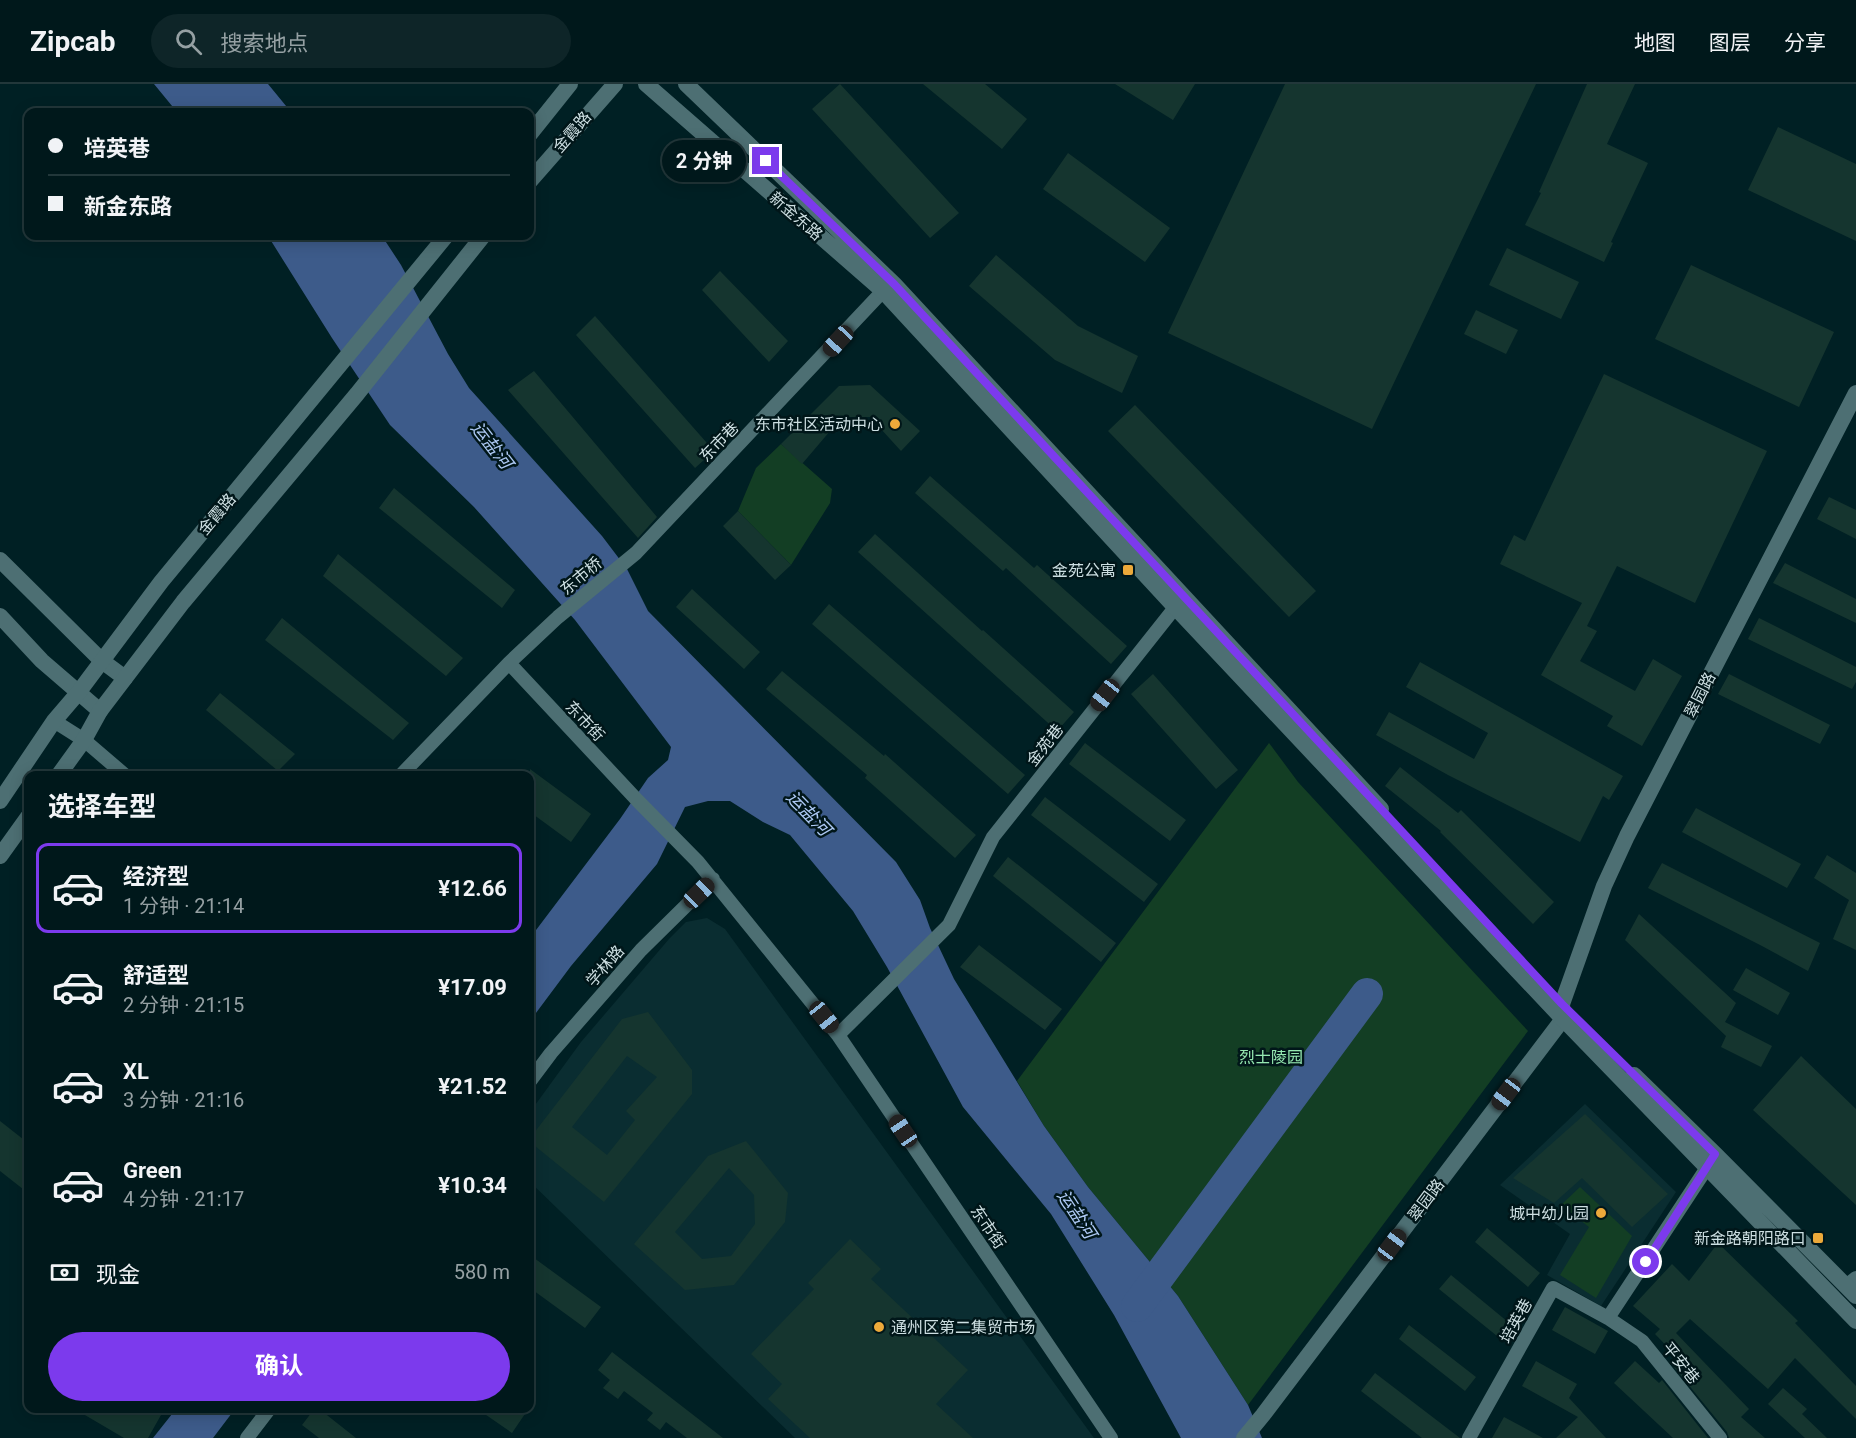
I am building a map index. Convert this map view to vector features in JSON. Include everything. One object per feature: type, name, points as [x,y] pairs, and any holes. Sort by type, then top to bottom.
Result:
[{"type":"main road","name":"金霞路","points":[[534,129],[570,84]]},
{"type":"main road","name":"金霞路","points":[[534,176],[615,84]]},
{"type":"main road","name":"新金东路","points":[[646,84],[883,291],[1563,1011],[1711,1160],[1856,1321]]},
{"type":"main road","name":"新金东路","points":[[686,84],[894,284],[1179,602]]},
{"type":"main road","name":"金霞路","points":[[0,801],[54,721],[78,693],[161,582],[443,240]]},
{"type":"main road","name":"金霞路","points":[[62,771],[84,740],[100,711],[183,602],[357,394],[480,240]]},
{"type":"main road","name":"翠园路","points":[[1244,1438],[1563,1011],[1604,886],[1627,836],[1856,393]]},
{"type":"main road","points":[[0,560],[102,660],[125,678]]},
{"type":"main road","points":[[0,616],[42,661],[100,711]]},
{"type":"main road","points":[[0,856],[24,823]]},
{"type":"main road","name":"新金东路","points":[[1711,1160],[1853,1287]]},
{"type":"street","name":"东市巷","points":[[626,561],[883,291]]},
{"type":"street","name":"东市桥","points":[[405,771],[509,663],[558,617],[626,561]]},
{"type":"street","name":"金苑巷","points":[[838,1035],[949,925],[993,837],[1179,602]]},
{"type":"street","name":"东市街","points":[[509,663],[698,862],[838,1035],[1111,1438]]},
{"type":"street","points":[[54,721],[84,740],[120,771]]},
{"type":"street","name":"学林路","points":[[534,1076],[641,950],[713,879]]},
{"type":"street","points":[[1608,1318],[1711,1160]]},
{"type":"street","name":"培英巷","points":[[1469,1438],[1553,1288],[1608,1318]]},
{"type":"street","name":"平安巷","points":[[1608,1318],[1642,1341],[1720,1438]]},
{"type":"street","points":[[247,1438],[266,1413]]},
{"type":"shaded area","points":[[707,918],[725,929],[1094,1438],[795,1438],[534,1186],[534,1107],[581,1042],[686,922]]},
{"type":"shaded area","name":"城中幼儿园","points":[[1585,1104],[1676,1192],[1601,1306],[1547,1275],[1570,1234],[1500,1185]]},
{"type":"green space","points":[[781,444],[832,489],[830,503],[791,565],[738,511],[756,468]]},
{"type":"green space","name":"烈士陵园","points":[[1269,743],[1298,782],[1528,1031],[1248,1405],[1178,1296],[1088,1187],[1044,1126],[1017,1081]]},
{"type":"green space","points":[[1580,1187],[1632,1236],[1596,1298],[1560,1275],[1589,1227],[1561,1205]]},
{"type":"water","points":[[154,84],[268,84],[288,108],[174,108]]},
{"type":"water","name":"运盐河","points":[[271,240],[385,240],[401,265],[448,354],[469,388],[602,536],[627,569],[648,611],[896,862],[920,900],[930,928],[954,979],[1044,1126],[1088,1187],[1178,1296],[1248,1405],[1262,1438],[1181,1438],[1114,1315],[1051,1214],[963,1107],[887,967],[853,911],[790,835],[763,822],[730,801],[708,801],[685,807],[657,864],[571,966],[534,1016],[534,933],[648,778],[668,760],[671,747],[575,620],[474,507],[390,425]]},
{"type":"water","points":[[173,1413],[232,1413],[213,1438],[153,1438]]},
{"type":"building","points":[[840,84],[959,213],[930,238],[812,109]]},
{"type":"building","points":[[923,84],[985,84],[1027,119],[1002,149]]},
{"type":"building","points":[[1115,84],[1195,84],[1173,120]]},
{"type":"building","points":[[1285,84],[1536,84],[1372,429],[1168,333]]},
{"type":"building","points":[[1587,84],[1635,84],[1607,144],[1648,163],[1604,262],[1525,225]]},
{"type":"building","points":[[1778,127],[1856,164],[1856,241],[1748,190]]},
{"type":"building","points":[[1068,153],[1170,228],[1145,262],[1043,189]]},
{"type":"building","points":[[1507,248],[1579,282],[1561,319],[1489,285]]},
{"type":"building","points":[[996,255],[1078,326],[1138,356],[1122,393],[1055,360],[969,286]]},
{"type":"building","points":[[1691,265],[1834,332],[1799,407],[1655,339]]},
{"type":"building","points":[[720,271],[788,341],[769,362],[702,290]]},
{"type":"building","points":[[1476,310],[1518,330],[1506,354],[1464,334]]},
{"type":"building","points":[[595,316],[714,451],[695,468],[576,335]]},
{"type":"building","points":[[534,371],[657,517],[638,538],[508,390]]},
{"type":"building","points":[[1604,374],[1767,451],[1695,603],[1617,566],[1587,626],[1597,631],[1580,661],[1635,691],[1653,659],[1682,676],[1642,746],[1607,726],[1613,716],[1541,675],[1582,603],[1500,564],[1514,535],[1525,541]]},
{"type":"building","name":"东市社区活动中心","points":[[870,385],[920,431],[901,451],[870,417],[842,417],[802,464],[781,444],[839,386]]},
{"type":"building","points":[[1135,405],[1316,591],[1289,617],[1108,431]]},
{"type":"building","points":[[930,476],[1034,568],[1037,565],[1127,646],[1111,664],[1006,568],[1003,571],[915,493]]},
{"type":"building","points":[[394,488],[515,590],[502,608],[379,508]]},
{"type":"building","points":[[1829,497],[1856,510],[1856,539],[1817,519]]},
{"type":"building","points":[[738,511],[791,565],[775,580],[723,526]]},
{"type":"building","points":[[875,534],[1074,712],[1057,731],[858,552]]},
{"type":"building","points":[[338,554],[463,658],[446,676],[323,576]]},
{"type":"building","points":[[1785,563],[1856,599],[1856,623],[1773,583]]},
{"type":"building","points":[[692,589],[760,652],[744,669],[676,607]]},
{"type":"building","points":[[829,604],[1025,775],[1008,794],[812,624]]},
{"type":"building","points":[[282,618],[409,723],[393,740],[265,640]]},
{"type":"building","points":[[1759,618],[1856,667],[1856,682],[1852,689],[1748,639]]},
{"type":"building","points":[[1420,662],[1623,776],[1609,800],[1603,796],[1580,842],[1448,775],[1376,735],[1389,712],[1474,759],[1488,733],[1406,687]]},
{"type":"building","points":[[782,671],[884,756],[885,754],[976,835],[955,858],[865,778],[867,775],[766,689]]},
{"type":"building","points":[[1153,674],[1238,770],[1216,789],[1131,694]]},
{"type":"building","points":[[1729,674],[1830,725],[1820,744],[1718,694]]},
{"type":"building","points":[[220,693],[295,754],[278,771],[206,710]]},
{"type":"building","points":[[1085,743],[1186,820],[1170,841],[1069,764]]},
{"type":"building","points":[[1400,767],[1458,813],[1461,810],[1554,902],[1533,924],[1441,831],[1385,786]]},
{"type":"building","points":[[534,772],[591,814],[571,842],[534,815]]},
{"type":"building","points":[[1045,797],[1158,884],[1144,902],[1031,815]]},
{"type":"building","points":[[1696,808],[1801,864],[1787,888],[1682,832]]},
{"type":"building","points":[[1827,855],[1856,873],[1856,950],[1833,939],[1849,900],[1814,878]]},
{"type":"building","points":[[1008,857],[1116,943],[1101,962],[993,876]]},
{"type":"building","points":[[1662,863],[1820,943],[1808,971],[1648,888]]},
{"type":"building","points":[[1639,914],[1736,1003],[1725,1022],[1772,1046],[1761,1067],[1721,1047],[1726,1036],[1625,940]]},
{"type":"building","points":[[979,945],[1062,1009],[1045,1030],[960,967]]},
{"type":"building","points":[[1746,968],[1790,993],[1778,1015],[1733,990]]},
{"type":"building","points":[[648,1012],[692,1070],[692,1094],[604,1202],[534,1145],[534,1133],[622,1019]],"holes":[[[627,1056],[657,1077],[626,1111],[635,1120],[607,1155],[572,1127]]]},
{"type":"building","points":[[1801,1056],[1856,1109],[1856,1205],[1753,1110]]},
{"type":"building","points":[[1585,1114],[1668,1194],[1632,1227],[1582,1178],[1554,1203],[1513,1178]]},
{"type":"building","points":[[0,1121],[24,1140],[24,1190],[0,1171]]},
{"type":"building","points":[[746,1141],[788,1193],[785,1222],[734,1285],[685,1290],[634,1244],[708,1156]],"holes":[[[729,1168],[754,1195],[755,1224],[731,1256],[702,1259],[675,1232]]]},
{"type":"building","points":[[1487,1228],[1540,1273],[1528,1287],[1475,1242]]},
{"type":"building","name":"通州区第二集贸市场","points":[[850,1239],[881,1269],[871,1279],[968,1370],[936,1404],[973,1438],[810,1438],[768,1399],[782,1384],[751,1354],[814,1289],[808,1283]]},
{"type":"building","points":[[1718,1243],[1798,1321],[1795,1323],[1856,1386],[1856,1419],[1795,1358],[1768,1389],[1690,1319],[1676,1333],[1749,1409],[1741,1417],[1765,1438],[1729,1438],[1727,1432],[1674,1367],[1680,1360],[1655,1334],[1660,1329],[1633,1306],[1672,1264],[1689,1281]]},
{"type":"building","points":[[534,1258],[601,1307],[585,1328],[534,1291]]},
{"type":"building","points":[[1451,1275],[1508,1322],[1497,1336],[1439,1289]]},
{"type":"building","points":[[1565,1307],[1608,1331],[1595,1354],[1552,1330]]},
{"type":"building","points":[[1409,1325],[1476,1377],[1465,1391],[1399,1339]]},
{"type":"building","points":[[612,1352],[723,1438],[687,1438],[666,1422],[660,1430],[647,1420],[653,1413],[624,1391],[618,1399],[603,1388],[610,1380],[598,1370]]},
{"type":"building","points":[[1536,1361],[1577,1384],[1569,1398],[1606,1438],[1556,1438],[1578,1417],[1522,1386]]},
{"type":"building","points":[[1635,1361],[1659,1383],[1662,1380],[1708,1438],[1673,1438],[1614,1383]]},
{"type":"building","points":[[1375,1373],[1460,1438],[1422,1438],[1361,1391]]},
{"type":"building","points":[[1783,1388],[1807,1409],[1802,1414],[1827,1438],[1805,1438],[1768,1404]]},
{"type":"building","points":[[82,1413],[162,1413],[148,1438],[124,1438]]},
{"type":"building","points":[[311,1413],[324,1413],[356,1438],[319,1438],[302,1425]]},
{"type":"building","points":[[483,1413],[526,1413],[512,1433]]},
{"type":"building","points":[[1504,1417],[1543,1438],[1492,1438]]},
{"type":"waterway","points":[[1137,1306],[1367,994]]},
{"type":"place","name":"东市社区活动中心","points":[[895,424]]},
{"type":"place","name":"金苑公寓","points":[[1128,570]]},
{"type":"place","name":"城中幼儿园","points":[[1601,1213]]},
{"type":"place","name":"新金路朝阳路口","points":[[1818,1238]]},
{"type":"place","name":"通州区第二集贸市场","points":[[879,1327]]},
{"type":"route","points":[[766,161],[894,284],[1562,1004],[1715,1154],[1646,1262]]}]
